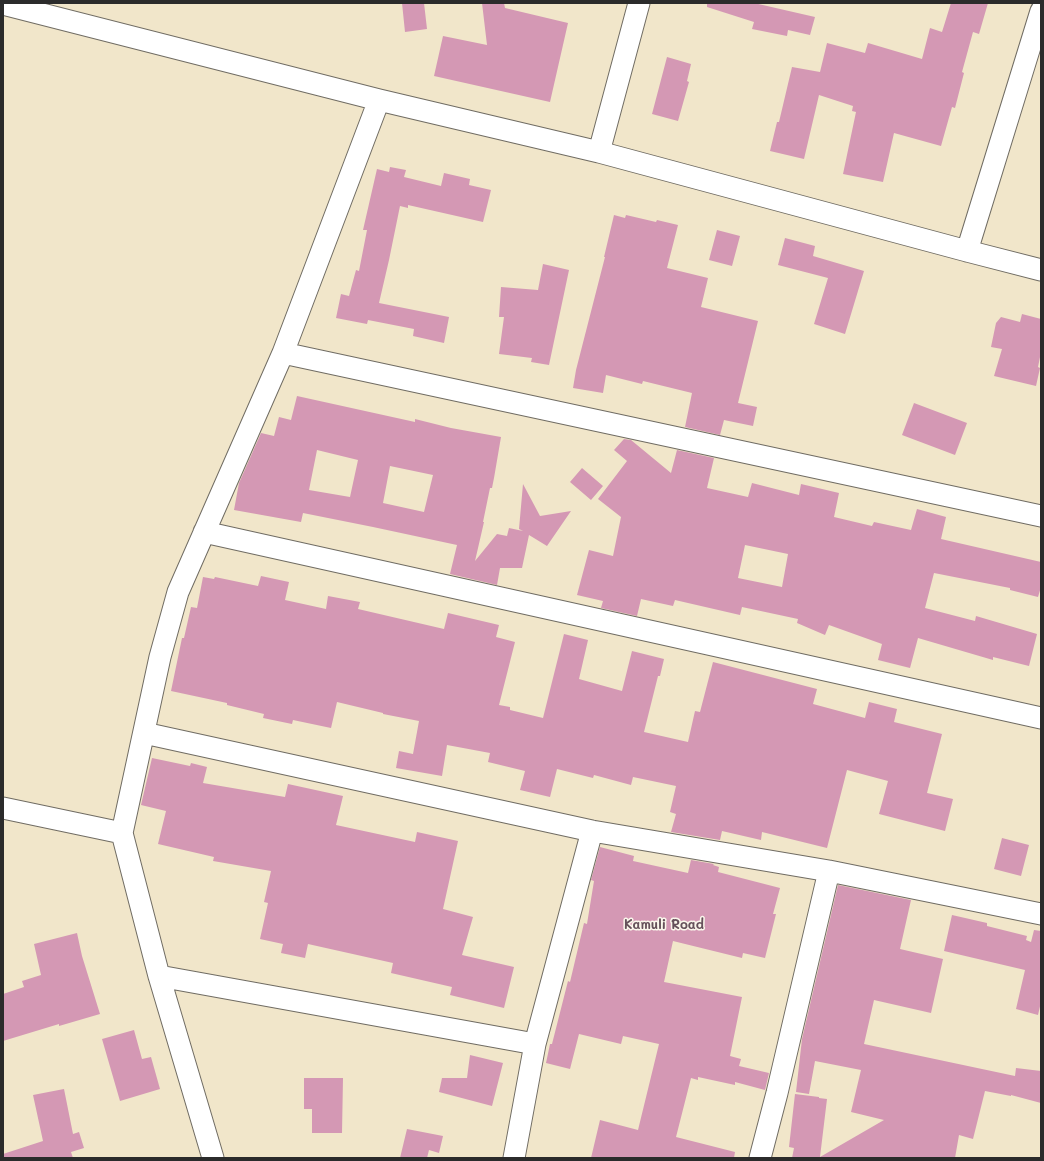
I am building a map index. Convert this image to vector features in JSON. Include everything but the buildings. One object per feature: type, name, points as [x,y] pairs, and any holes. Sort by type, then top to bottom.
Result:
[{"type":"street","points":[[599,152],[639,3]]},
{"type":"street","points":[[3,4],[379,100],[599,152],[1041,270]]},
{"type":"street","points":[[967,251],[1041,11]]},
{"type":"street","points":[[213,1158],[159,976],[122,833],[160,657],[178,592],[283,353],[379,100]]},
{"type":"street","points":[[283,353],[1041,516]]},
{"type":"street","points":[[204,532],[1041,718]]},
{"type":"street","points":[[144,733],[592,831],[829,871],[1041,914]]},
{"type":"street","points":[[3,808],[122,833]]},
{"type":"street","points":[[514,1158],[535,1044],[592,831]]},
{"type":"street","points":[[760,1158],[777,1093],[829,871]]},
{"type":"street","points":[[159,976],[535,1044]]},
{"type":"district","name":"Kamuli Road","points":[[664,925]]}]
